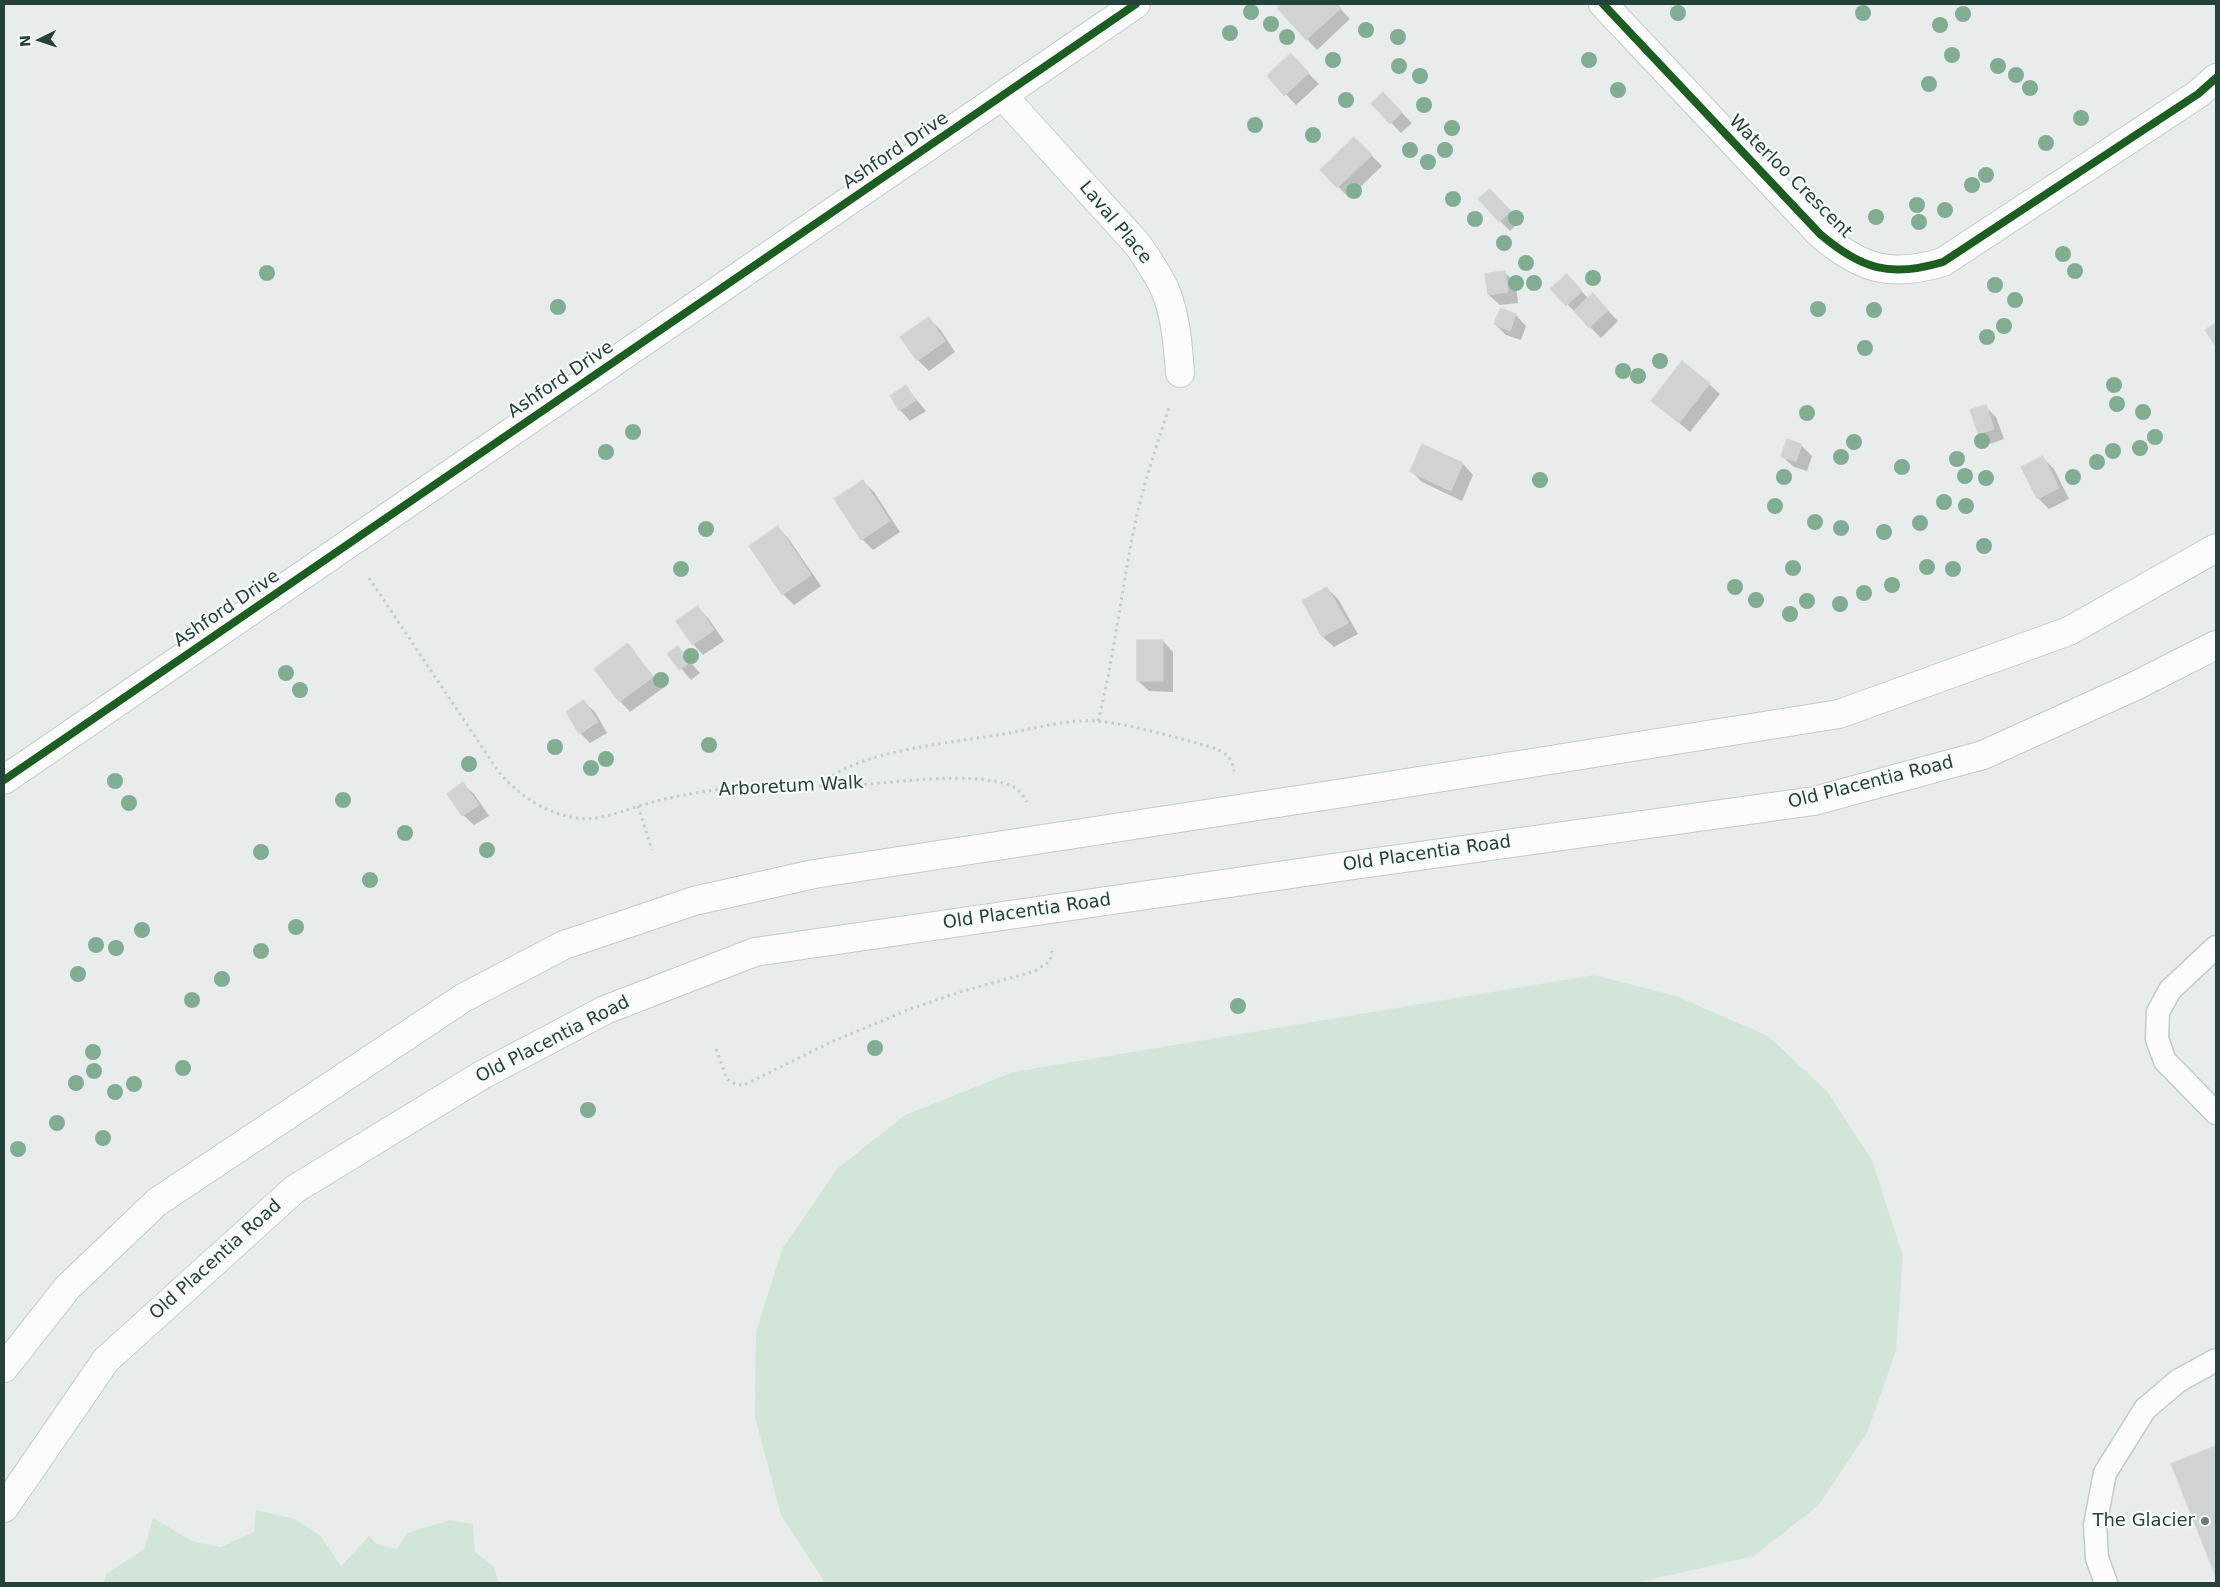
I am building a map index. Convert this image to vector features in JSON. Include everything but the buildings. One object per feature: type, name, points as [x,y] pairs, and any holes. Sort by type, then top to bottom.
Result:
[{"type":"main road","name":"Ashford Drive","points":[[4,780],[1136,4]]},
{"type":"main road","name":"Waterloo Crescent","points":[[1603,4],[1820,234],[1857,262],[1880,269],[1926,268],[1943,262],[2198,94],[2216,78]]},
{"type":"main road","name":"Laval Place","points":[[1003,96],[1138,245],[1152,266],[1166,292],[1174,322],[1180,373]]},
{"type":"main road","points":[[4,1368],[67,1288],[157,1202],[463,998],[564,946],[694,901],[814,874],[1366,790],[1839,714],[2069,631],[2216,548]]},
{"type":"main road","name":"Old Placentia Road","points":[[4,1508],[106,1360],[295,1189],[482,1075],[605,1010],[755,952],[1332,868],[1814,801],[1983,755],[2133,687],[2216,645]]},
{"type":"lane","points":[[2216,947],[2170,990],[2158,1012],[2157,1039],[2165,1062],[2216,1112]]},
{"type":"lane","points":[[2106,1583],[2097,1558],[2095,1525],[2105,1473],[2145,1409],[2178,1381],[2216,1360]]},
{"type":"path","points":[[1098,722],[1140,503],[1180,373]]},
{"type":"path","points":[[824,785],[828,779],[841,771],[908,749],[1048,725],[1098,722],[1212,747],[1230,757],[1234,771]]},
{"type":"path","points":[[638,806],[652,850]]},
{"type":"path","points":[[716,1049],[727,1079],[737,1085],[744,1084],[829,1043],[910,1009],[960,992],[1035,971],[1050,961],[1053,946]]},
{"type":"green space","points":[[1594,975],[1676,996],[1768,1036],[1827,1091],[1872,1160],[1903,1256],[1896,1351],[1867,1433],[1819,1505],[1754,1556],[1635,1583],[825,1583],[781,1515],[755,1417],[756,1332],[782,1249],[837,1169],[905,1115],[1013,1072]]},
{"type":"green space","points":[[256,1510],[295,1519],[320,1535],[341,1566],[369,1536],[376,1544],[397,1549],[407,1533],[450,1520],[473,1524],[475,1552],[493,1566],[499,1583],[104,1583],[106,1574],[144,1549],[153,1518],[194,1542],[221,1547],[254,1532]]},
{"type":"cycle path","points":[[4,780],[1136,4]]},
{"type":"cycle path","points":[[1603,4],[1820,234],[1835,246],[1863,262],[1877,267],[1892,269],[1924,267],[1943,262],[2198,94],[2216,78]]},
{"type":"place","name":"The Glacier","points":[[2205,1521]]}]
